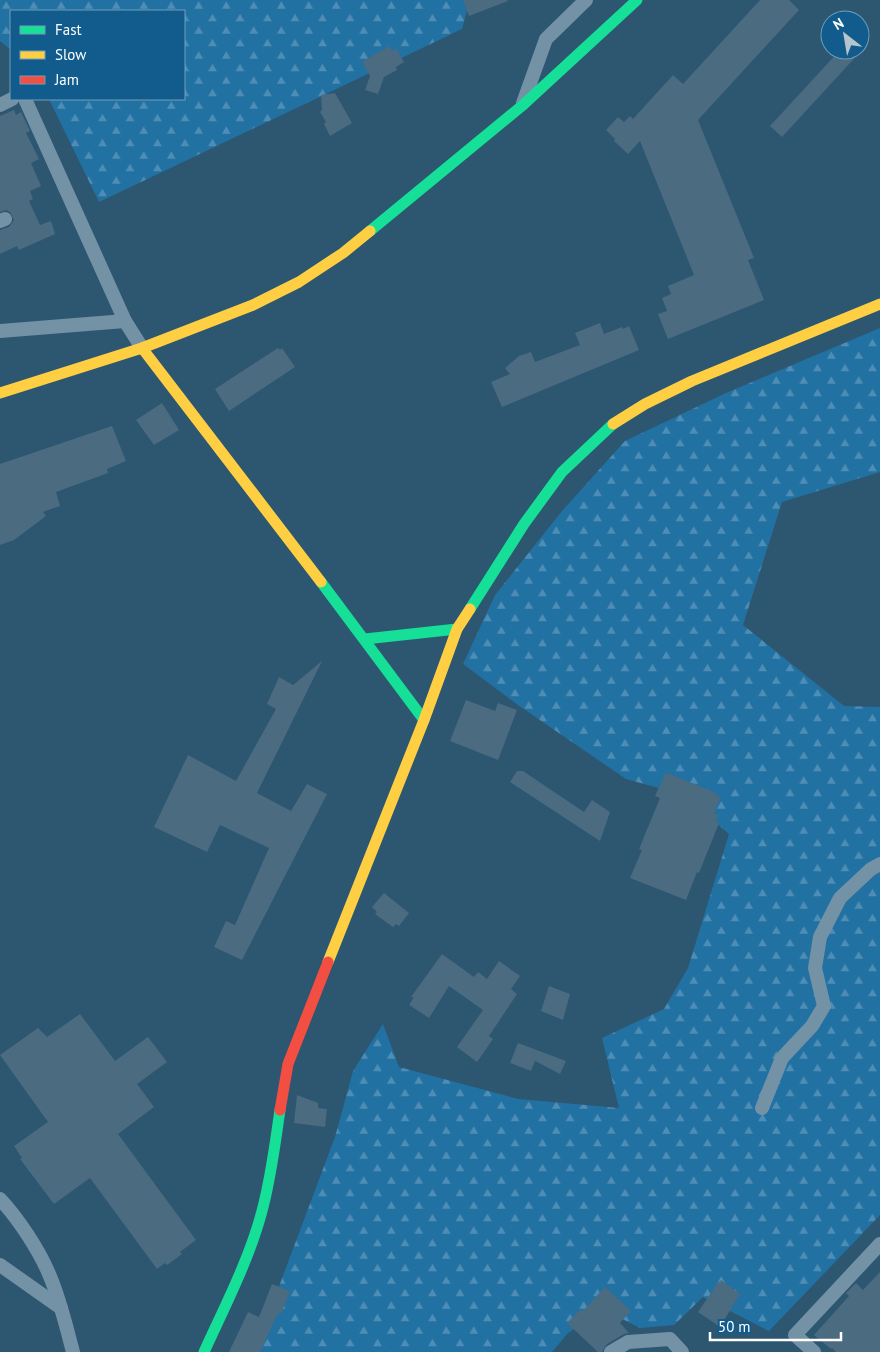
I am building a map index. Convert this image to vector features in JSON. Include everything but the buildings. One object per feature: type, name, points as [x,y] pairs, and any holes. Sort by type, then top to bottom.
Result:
[{"type":"street","points":[[523,105],[546,39],[586,0]]},
{"type":"street","points":[[0,394],[142,348],[253,305],[300,282],[343,253],[523,105],[638,0]]},
{"type":"street","points":[[25,100],[125,321],[142,348],[365,639],[424,720]]},
{"type":"street","points":[[204,1352],[251,1246],[267,1193],[281,1096],[288,1064],[424,720],[457,629],[524,524],[562,472],[609,428],[644,404],[692,381],[880,304]]},
{"type":"street","points":[[0,331],[125,321]]},
{"type":"street","points":[[365,639],[457,629]]},
{"type":"street","points":[[762,1108],[782,1058],[812,1026],[824,1006],[815,968],[820,937],[840,898],[871,869],[880,864]]},
{"type":"street","points":[[0,1199],[16,1217],[49,1273],[73,1352]]},
{"type":"street","points":[[814,1352],[795,1335],[880,1244]]},
{"type":"street","points":[[0,1265],[61,1308]]},
{"type":"street","points":[[611,1352],[628,1342],[670,1339],[682,1352]]},
{"type":"green space","points":[[0,0],[470,0],[462,29],[99,202],[49,100],[185,100],[185,10],[10,10],[10,49],[0,41]]},
{"type":"green space","points":[[880,328],[880,472],[782,502],[743,625],[844,706],[880,707],[880,1215],[769,1331],[703,1297],[674,1325],[640,1328],[603,1309],[568,1333],[552,1352],[257,1352],[266,1321],[335,1137],[353,1071],[383,1024],[399,1067],[518,1099],[619,1108],[602,1038],[664,1009],[688,968],[729,834],[684,795],[626,779],[518,705],[463,664],[495,595],[562,511],[625,441],[726,393]]},
{"type":"traffic: fast","points":[[370,231],[523,105],[637,0]]},
{"type":"traffic: fast","points":[[470,609],[524,524],[562,472],[613,424]]},
{"type":"traffic: fast","points":[[321,582],[424,720]]},
{"type":"traffic: fast","points":[[365,639],[457,629]]},
{"type":"traffic: fast","points":[[204,1352],[236,1283],[257,1229],[268,1186],[280,1110]]},
{"type":"traffic: slow","points":[[0,393],[142,348],[253,305],[299,282],[343,253],[370,231]]},
{"type":"traffic: slow","points":[[613,424],[645,404],[692,381],[880,304]]},
{"type":"traffic: slow","points":[[142,348],[321,582]]},
{"type":"traffic: slow","points":[[328,962],[424,720],[457,629],[470,609]]},
{"type":"traffic: jam","points":[[280,1110],[288,1064],[328,962]]}]
